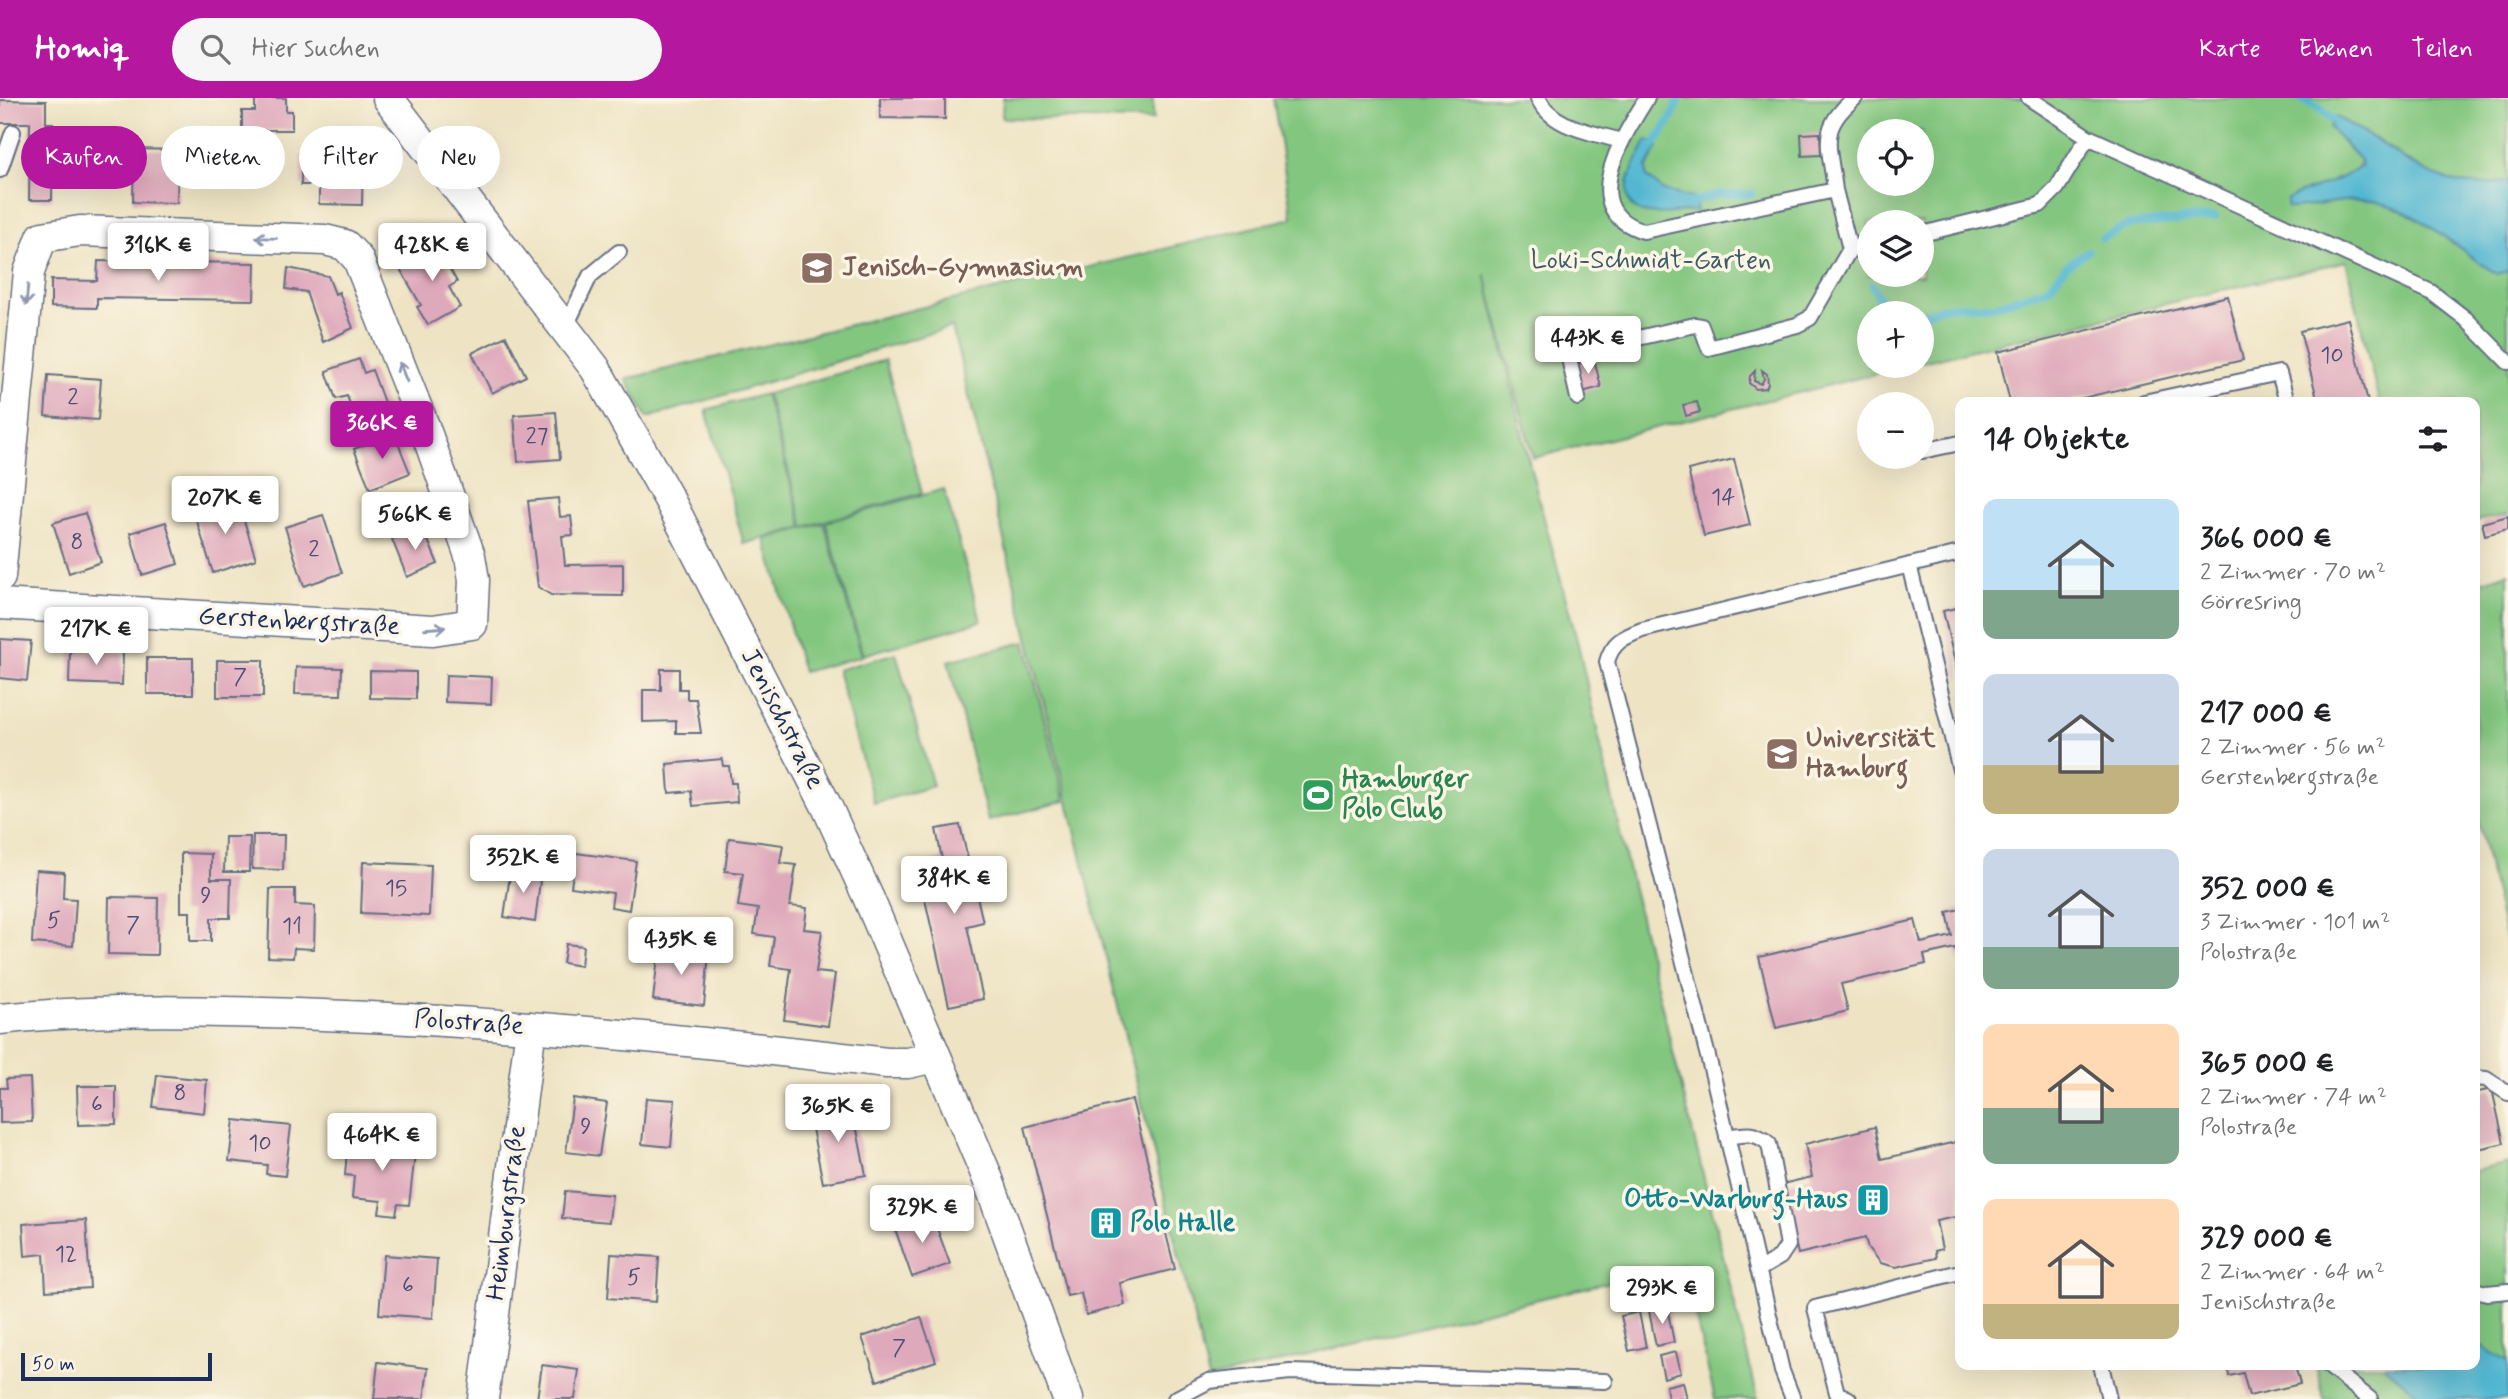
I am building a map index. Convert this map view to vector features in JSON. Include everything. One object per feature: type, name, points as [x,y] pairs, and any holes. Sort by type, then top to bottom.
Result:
[{"type":"street","name":"Jenischstraße","points":[[388,98],[595,368],[670,501],[827,807],[986,1174],[1068,1399]]},
{"type":"street","name":"Gerstenbergstraße","points":[[0,577],[29,272],[42,237],[80,231],[325,240],[345,245],[358,259],[425,426],[470,555],[474,580],[472,624],[433,629],[0,604]]},
{"type":"street","name":"Polostraße","points":[[0,1019],[180,1010],[459,1020],[887,1063],[908,1063],[935,1057]]},
{"type":"street","name":"Heimburgstraße","points":[[483,1399],[531,1027]]},
{"type":"lane","points":[[1538,98],[1545,111],[1556,120],[1620,141]]},
{"type":"lane","points":[[1647,98],[1620,141],[1608,181],[1608,198],[1621,220],[1644,230],[1835,190]]},
{"type":"lane","points":[[1578,398],[1568,354],[1695,325],[1701,326],[1709,348],[1797,325],[1810,318],[1850,249],[1835,190],[1829,125],[1837,113],[1855,98]]},
{"type":"lane","points":[[2029,98],[2088,137],[2431,292],[2466,319],[2508,362]]},
{"type":"lane","points":[[0,170],[13,132]]},
{"type":"lane","points":[[1934,231],[2040,205],[2057,188],[2088,137]]},
{"type":"lane","points":[[1850,249],[1857,248]]},
{"type":"lane","points":[[565,328],[590,276],[619,252]]},
{"type":"lane","points":[[2167,397],[2279,373],[2286,397]]},
{"type":"lane","points":[[1934,448],[1955,444]]},
{"type":"lane","points":[[1793,1399],[1782,1371],[1727,1137],[1607,662],[1610,649],[1621,638],[1642,629],[1955,554]]},
{"type":"lane","points":[[1909,565],[1955,750]]},
{"type":"lane","points":[[2480,1079],[2491,1081],[2508,1093]]},
{"type":"lane","points":[[1727,1137],[1750,1133],[1760,1136],[1769,1144],[1788,1245],[1780,1257],[1758,1270]]},
{"type":"lane","points":[[1849,1399],[1836,1393],[1815,1308],[1955,1273]]},
{"type":"lane","points":[[2480,1291],[2508,1292]]},
{"type":"lane","points":[[2102,1370],[2105,1398]]},
{"type":"lane","points":[[2333,1370],[2371,1399]]},
{"type":"lane","points":[[1175,1399],[1209,1381],[1290,1372],[1605,1381]]},
{"type":"green space","points":[[1003,98],[1153,98],[1153,120],[1002,118]]},
{"type":"green space","name":"Hamburger Polo Club","points":[[1273,98],[2508,98],[2508,181],[2469,185],[2452,182],[2421,169],[2374,138],[2342,142],[2360,160],[2357,171],[2287,200],[2288,208],[2354,200],[2383,203],[2434,229],[2497,274],[2508,271],[2508,515],[2480,520],[2480,397],[2378,397],[2346,261],[1934,359],[1934,301],[1857,301],[1858,378],[1533,458],[1485,274],[1531,470],[1578,644],[1627,864],[1758,1399],[1715,1399],[1683,1264],[1209,1379],[952,327],[647,418],[626,379],[1292,218]]},
{"type":"green space","points":[[885,360],[922,493],[804,527],[767,394]]},
{"type":"green space","points":[[765,394],[803,527],[744,544],[706,410]]},
{"type":"green space","points":[[944,489],[981,621],[863,655],[826,522]]},
{"type":"green space","points":[[824,523],[862,656],[803,672],[765,539]]},
{"type":"green space","points":[[2508,573],[2508,949],[2480,829],[2480,582]]},
{"type":"green space","points":[[1025,642],[1065,801],[988,821],[948,661]]},
{"type":"green space","points":[[896,653],[933,786],[874,803],[837,670]]},
{"type":"green space","points":[[2508,1163],[2508,1362],[2480,1346],[2480,1170]]},
{"type":"green space","points":[[2317,1370],[2388,1370],[2425,1399],[2324,1399]]},
{"type":"water","points":[[2336,117],[2417,167],[2437,176],[2458,182],[2482,184],[2508,181],[2508,271],[2497,274],[2433,228],[2399,209],[2381,203],[2352,200],[2288,208],[2287,200],[2293,196],[2343,177],[2361,167],[2360,160],[2329,127]]},
{"type":"water","points":[[1647,140],[1658,147],[1647,167],[1647,177],[1664,191],[1693,198],[1697,211],[1647,213],[1635,209],[1629,201],[1627,192],[1632,170]]},
{"type":"water","points":[[2480,1346],[2508,1362],[2508,1399],[2425,1399],[2388,1370],[2480,1370]]},
{"type":"building","points":[[255,98],[286,98],[286,111],[292,111],[292,130],[285,130],[285,126],[242,126],[242,111],[255,111]]},
{"type":"building","points":[[880,98],[945,98],[945,119],[880,118]]},
{"type":"building","points":[[0,100],[46,101],[46,123],[53,123],[53,126],[30,126],[30,123],[0,123]]},
{"type":"building","points":[[1820,133],[1821,155],[1802,156],[1801,134]]},
{"type":"building","points":[[147,149],[161,150],[161,189],[177,189],[177,203],[133,202],[133,189],[147,189]]},
{"type":"building","points":[[29,189],[52,189],[52,200],[29,200]]},
{"type":"building","points":[[319,189],[362,189],[362,205],[319,204]]},
{"type":"building","points":[[443,242],[453,260],[447,264],[457,282],[449,287],[460,307],[428,325],[417,307],[421,305],[399,267]]},
{"type":"building","points":[[98,261],[255,263],[254,300],[97,298],[97,308],[51,307],[51,280],[97,281]]},
{"type":"building","points":[[288,268],[328,276],[335,294],[339,292],[353,328],[323,342],[306,292],[286,289]]},
{"type":"building","points":[[2228,296],[2243,360],[2087,397],[2009,397],[1998,352]]},
{"type":"building","points":[[2348,319],[2367,397],[2317,397],[2300,331]]},
{"type":"building","points":[[506,336],[526,376],[492,393],[472,353]]},
{"type":"building","points":[[359,359],[364,373],[372,370],[386,408],[356,420],[347,396],[336,399],[326,371]]},
{"type":"building","points":[[1594,359],[1601,387],[1582,392],[1575,364]]},
{"type":"building","points":[[1762,370],[1767,374],[1768,384],[1766,388],[1756,389],[1749,383],[1750,376],[1755,371],[1754,381],[1761,384],[1764,379]]},
{"type":"building","points":[[48,375],[101,379],[98,420],[45,416]]},
{"type":"building","points":[[1697,402],[1700,412],[1686,416],[1683,405]]},
{"type":"building","points":[[556,412],[560,459],[518,462],[514,415]]},
{"type":"building","points":[[394,433],[410,473],[370,489],[354,449]]},
{"type":"building","points":[[1734,459],[1750,525],[1704,536],[1688,470]]},
{"type":"building","points":[[237,498],[256,559],[213,573],[194,512]]},
{"type":"building","points":[[558,498],[560,517],[571,516],[573,535],[562,536],[565,565],[623,564],[623,596],[551,595],[538,587],[528,501]]},
{"type":"building","points":[[85,513],[101,562],[69,573],[53,523]]},
{"type":"building","points":[[323,515],[342,573],[304,586],[285,527]]},
{"type":"building","points":[[2508,516],[2508,529],[2485,535],[2482,523]]},
{"type":"building","points":[[166,522],[178,564],[142,575],[130,533]]},
{"type":"building","points":[[422,526],[438,564],[407,577],[392,539]]},
{"type":"building","points":[[1955,608],[1955,663],[1943,611]]},
{"type":"building","points":[[0,639],[31,641],[27,681],[0,678]]},
{"type":"building","points":[[70,650],[123,652],[122,685],[69,683]]},
{"type":"building","points":[[147,658],[193,658],[193,694],[147,694]]},
{"type":"building","points":[[217,660],[263,660],[263,697],[217,697]]},
{"type":"building","points":[[296,667],[342,668],[341,695],[295,694]]},
{"type":"building","points":[[661,669],[679,669],[679,689],[687,689],[687,699],[696,699],[701,733],[676,733],[676,721],[643,722],[643,690],[661,690]]},
{"type":"building","points":[[370,671],[416,672],[416,699],[370,698]]},
{"type":"building","points":[[446,675],[492,677],[491,704],[445,702]]},
{"type":"building","points":[[722,759],[723,766],[729,766],[731,783],[736,783],[737,802],[693,806],[691,791],[669,793],[667,764]]},
{"type":"building","points":[[960,825],[983,922],[967,926],[983,999],[949,1006],[922,886],[929,884],[925,863],[942,859],[936,829]]},
{"type":"building","points":[[253,835],[284,835],[283,870],[252,869]]},
{"type":"building","points":[[225,837],[250,837],[249,872],[224,872]]},
{"type":"building","points":[[729,838],[783,845],[780,863],[796,865],[790,906],[807,908],[804,929],[822,931],[816,972],[835,974],[828,1026],[784,1020],[791,969],[770,966],[774,937],[754,934],[758,909],[738,906],[743,873],[725,871]]},
{"type":"building","points":[[181,853],[211,854],[211,879],[231,879],[230,918],[211,918],[211,941],[190,941],[190,912],[181,912]]},
{"type":"building","points":[[576,853],[636,861],[629,910],[611,907],[613,893],[571,887]]},
{"type":"building","points":[[363,862],[431,865],[429,916],[361,913]]},
{"type":"building","points":[[511,868],[541,872],[535,922],[504,917]]},
{"type":"building","points":[[36,870],[64,872],[63,898],[76,899],[73,946],[32,943]]},
{"type":"building","points":[[270,889],[295,889],[295,905],[315,906],[314,949],[294,948],[293,958],[268,957]]},
{"type":"building","points":[[109,897],[158,898],[157,955],[108,954]]},
{"type":"building","points":[[1955,910],[1955,948],[1924,955],[1926,964],[1841,984],[1848,1011],[1776,1028],[1759,957],[1915,920],[1921,943],[1952,936],[1947,912]]},
{"type":"building","points":[[566,944],[583,946],[581,966],[563,963]]},
{"type":"building","points":[[659,948],[709,953],[704,1006],[653,1000]]},
{"type":"building","points":[[157,1075],[207,1080],[204,1113],[153,1107]]},
{"type":"building","points":[[30,1078],[32,1122],[0,1123],[0,1088],[7,1088],[6,1079]]},
{"type":"building","points":[[77,1086],[116,1086],[116,1124],[78,1125]]},
{"type":"building","points":[[2492,1089],[2504,1143],[2480,1149],[2480,1092]]},
{"type":"building","points":[[573,1098],[607,1103],[599,1156],[566,1152]]},
{"type":"building","points":[[646,1098],[675,1100],[671,1147],[642,1144]]},
{"type":"building","name":"Polo Halle","points":[[1132,1100],[1175,1269],[1120,1283],[1125,1305],[1086,1315],[1081,1293],[1067,1296],[1025,1127]]},
{"type":"building","points":[[852,1105],[866,1175],[823,1183],[809,1114]]},
{"type":"building","points":[[234,1120],[291,1126],[285,1176],[266,1174],[267,1165],[229,1161]]},
{"type":"building","name":"Otto-Warburg-Haus","points":[[1875,1127],[1882,1159],[1955,1142],[1955,1217],[1936,1221],[1942,1249],[1935,1251],[1936,1258],[1896,1267],[1880,1263],[1868,1248],[1865,1238],[1798,1254],[1782,1184],[1812,1177],[1805,1144]]},
{"type":"building","points":[[359,1139],[416,1145],[409,1205],[398,1204],[396,1215],[379,1213],[381,1201],[352,1198],[354,1176],[345,1175],[347,1151],[357,1153]]},
{"type":"building","points":[[565,1191],[612,1195],[609,1222],[562,1218]]},
{"type":"building","points":[[931,1212],[950,1264],[912,1277],[894,1226]]},
{"type":"building","points":[[86,1220],[90,1288],[46,1291],[44,1254],[25,1256],[23,1224]]},
{"type":"building","points":[[611,1254],[659,1257],[656,1302],[608,1298]]},
{"type":"building","points":[[384,1255],[437,1259],[433,1318],[379,1314]]},
{"type":"building","points":[[1667,1307],[1674,1342],[1656,1346],[1649,1311]]},
{"type":"building","points":[[1639,1312],[1646,1347],[1629,1351],[1621,1316]]},
{"type":"building","points":[[921,1317],[936,1361],[877,1381],[862,1337]]},
{"type":"building","points":[[1676,1352],[1681,1373],[1664,1378],[1659,1356]]},
{"type":"building","points":[[378,1362],[428,1368],[424,1399],[374,1399]]},
{"type":"building","points":[[542,1365],[579,1370],[575,1399],[537,1399]]},
{"type":"building","points":[[2228,1370],[2296,1370],[2300,1384],[2249,1396],[2243,1373],[2229,1376]]},
{"type":"building","points":[[1683,1382],[1687,1399],[1668,1399],[1666,1386]]},
{"type":"waterway","points":[[1649,153],[1673,115],[1679,98]]},
{"type":"waterway","points":[[2299,98],[2319,108],[2338,125]]},
{"type":"waterway","points":[[1684,202],[1694,202],[1720,194],[1752,194]]},
{"type":"waterway","points":[[2102,238],[2128,225],[2215,217]]},
{"type":"waterway","points":[[1934,310],[1948,306],[1994,306],[2049,288],[2065,267],[2088,251]]},
{"type":"waterway","points":[[1873,287],[1881,301]]},
{"type":"place","name":"Jenisch-Gymnasium","points":[[817,268]]},
{"type":"place","name":"Universität Hamburg","points":[[1782,754]]},
{"type":"place","name":"Hamburger Polo Club","points":[[1318,795]]},
{"type":"place","name":"Otto-Warburg-Haus","points":[[1873,1200]]},
{"type":"place","name":"Polo Halle","points":[[1106,1223]]},
{"type":"park label","name":"Loki-Schmidt-Garten","points":[[1651,261]]}]
